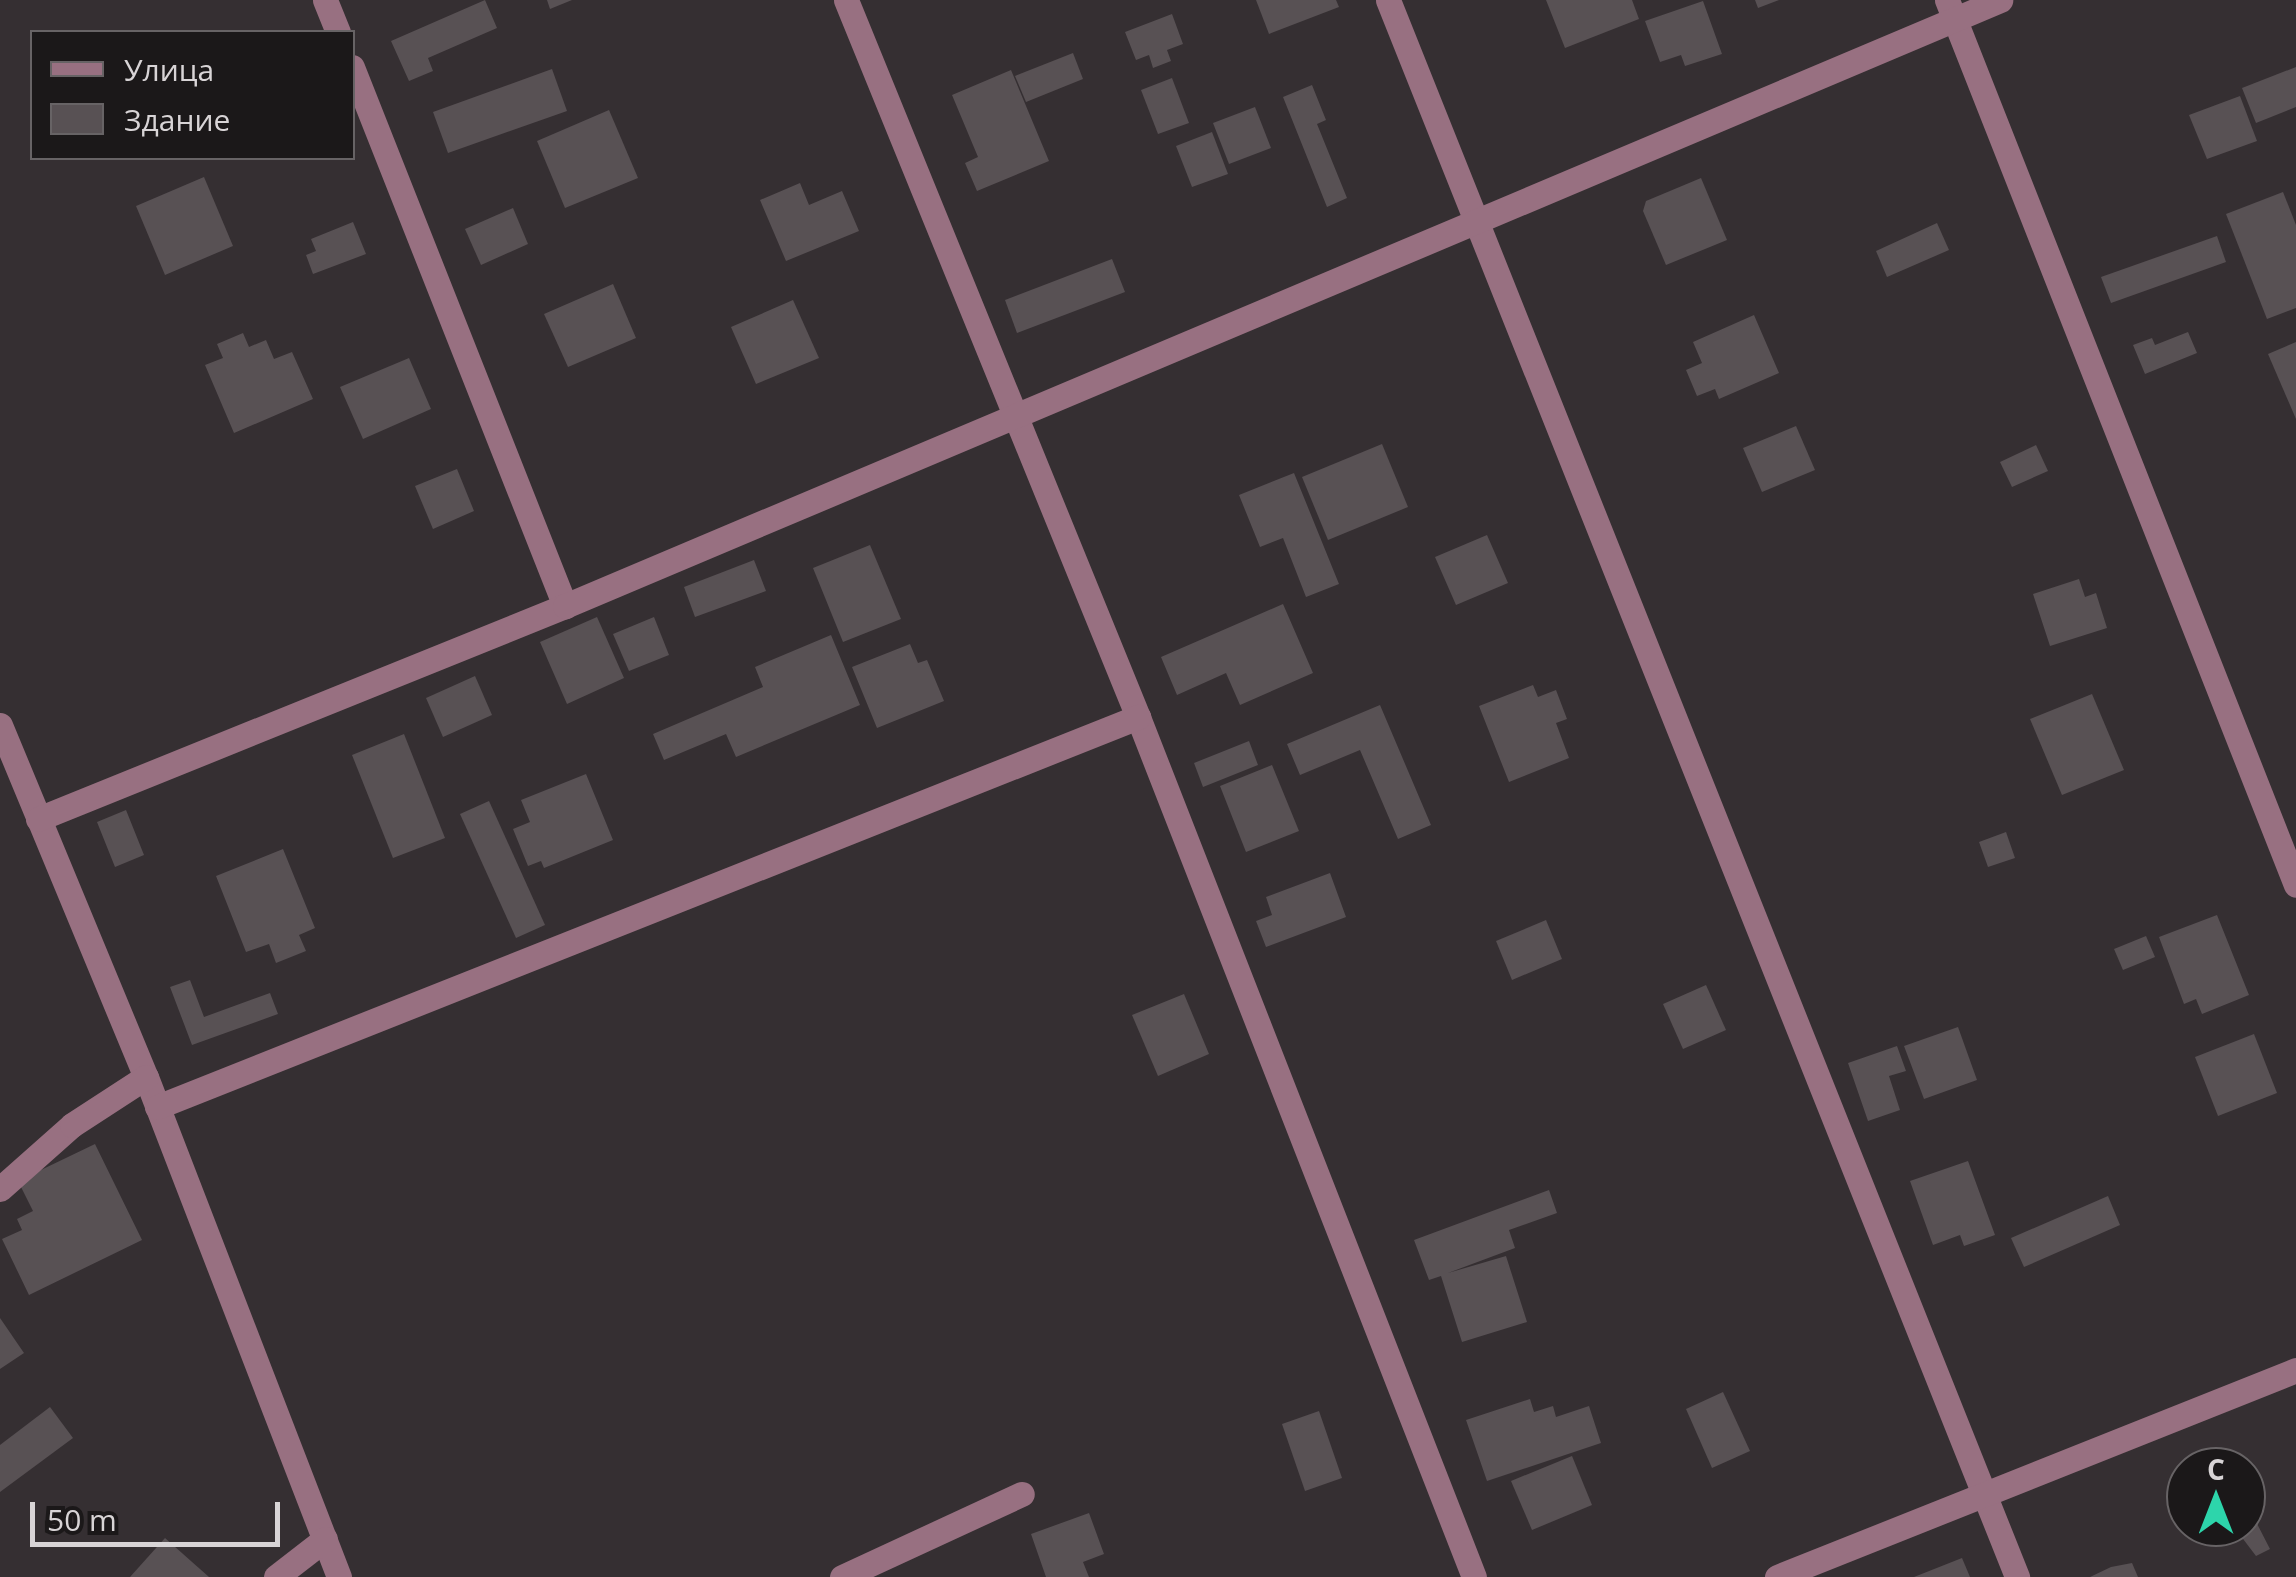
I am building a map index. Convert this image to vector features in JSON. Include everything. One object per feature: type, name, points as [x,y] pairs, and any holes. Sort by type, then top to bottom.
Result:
[{"type":"street","points":[[325,0],[337,30]]},
{"type":"street","points":[[846,0],[1012,417],[1138,718],[1474,1577]]},
{"type":"street","points":[[1388,0],[2017,1577]]},
{"type":"street","points":[[38,819],[565,606],[1012,417],[1951,10],[2000,0]]},
{"type":"street","points":[[1951,10],[2296,885]]},
{"type":"street","points":[[355,75],[565,606]]},
{"type":"street","points":[[157,1107],[1138,718]]},
{"type":"street","points":[[0,725],[146,1077],[339,1577]]},
{"type":"street","points":[[0,1189],[72,1124],[146,1077]]},
{"type":"street","points":[[1778,1577],[2296,1370]]},
{"type":"street","points":[[842,1577],[1022,1494]]},
{"type":"street","points":[[276,1577],[326,1540]]},
{"type":"building","points":[[485,0],[497,28],[428,58],[433,71],[409,81],[391,41]]},
{"type":"building","points":[[547,0],[572,0],[550,9]]},
{"type":"building","points":[[1256,0],[1336,0],[1339,7],[1269,34]]},
{"type":"building","points":[[1546,0],[1632,0],[1639,19],[1565,48]]},
{"type":"building","points":[[1755,0],[1779,0],[1758,8]]},
{"type":"building","points":[[1703,1],[1722,54],[1685,66],[1681,55],[1660,62],[1645,21]]},
{"type":"building","points":[[1172,14],[1183,44],[1167,50],[1171,61],[1153,68],[1149,55],[1136,60],[1125,32]]},
{"type":"building","points":[[1073,53],[1083,79],[1026,102],[1015,76]]},
{"type":"building","points":[[2296,67],[2296,107],[2256,123],[2242,88]]},
{"type":"building","points":[[552,69],[567,111],[448,153],[433,112]]},
{"type":"building","points":[[1011,70],[1049,161],[977,191],[965,163],[978,157],[952,95]]},
{"type":"building","points":[[1172,78],[1189,123],[1158,134],[1141,90]]},
{"type":"building","points":[[1312,85],[1326,120],[1317,124],[1347,198],[1327,207],[1283,97]]},
{"type":"building","points":[[2240,96],[2257,141],[2207,159],[2189,115]]},
{"type":"building","points":[[1255,107],[1271,148],[1229,164],[1213,123]]},
{"type":"building","points":[[609,110],[638,178],[565,208],[537,141]]},
{"type":"building","points":[[1212,132],[1228,174],[1192,187],[1176,146]]},
{"type":"building","points":[[204,177],[233,246],[165,275],[136,206]]},
{"type":"building","points":[[1701,178],[1727,240],[1666,265],[1643,211],[1646,201]]},
{"type":"building","points":[[800,183],[809,205],[842,191],[859,231],[786,261],[760,200]]},
{"type":"building","points":[[2283,192],[2296,225],[2296,308],[2267,319],[2226,214]]},
{"type":"building","points":[[513,208],[528,244],[481,265],[465,229]]},
{"type":"building","points":[[353,222],[366,254],[313,274],[306,255],[316,251],[311,239]]},
{"type":"building","points":[[1937,223],[1949,250],[1887,277],[1876,251]]},
{"type":"building","points":[[2217,236],[2226,262],[2111,303],[2101,277]]},
{"type":"building","points":[[1112,259],[1125,292],[1017,333],[1005,300]]},
{"type":"building","points":[[613,284],[636,338],[568,367],[544,314]]},
{"type":"building","points":[[793,300],[819,358],[756,384],[731,327]]},
{"type":"building","points":[[1754,315],[1779,373],[1719,399],[1715,389],[1697,396],[1686,370],[1702,363],[1693,342]]},
{"type":"building","points":[[2188,332],[2197,353],[2145,374],[2133,345],[2152,338],[2155,345]]},
{"type":"building","points":[[243,333],[249,347],[266,340],[274,359],[292,352],[313,399],[234,433],[205,365],[223,358],[217,344]]},
{"type":"building","points":[[2296,342],[2296,419],[2268,354]]},
{"type":"building","points":[[409,358],[431,409],[363,439],[340,387]]},
{"type":"building","points":[[1796,426],[1815,470],[1762,492],[1743,448]]},
{"type":"building","points":[[1382,444],[1408,507],[1328,540],[1302,477]]},
{"type":"building","points":[[2036,445],[2048,471],[2012,487],[2000,462]]},
{"type":"building","points":[[457,469],[474,511],[433,529],[415,486]]},
{"type":"building","points":[[1294,473],[1339,584],[1306,597],[1283,538],[1260,547],[1239,495]]},
{"type":"building","points":[[1487,535],[1508,583],[1456,605],[1435,557]]},
{"type":"building","points":[[870,545],[901,619],[843,642],[813,568]]},
{"type":"building","points":[[754,560],[766,591],[695,617],[684,587]]},
{"type":"building","points":[[2079,579],[2085,597],[2096,593],[2107,628],[2050,646],[2033,594]]},
{"type":"building","points":[[1283,604],[1313,673],[1240,705],[1226,673],[1177,695],[1161,657]]},
{"type":"building","points":[[597,617],[624,678],[567,704],[540,642]]},
{"type":"building","points":[[654,617],[669,655],[629,671],[613,634]]},
{"type":"building","points":[[831,635],[860,705],[736,757],[726,734],[664,760],[653,734],[763,687],[755,667]]},
{"type":"building","points":[[910,644],[918,663],[927,660],[944,701],[877,728],[852,667]]},
{"type":"building","points":[[475,676],[492,715],[443,737],[426,698]]},
{"type":"building","points":[[1533,685],[1538,697],[1556,690],[1567,719],[1556,723],[1569,758],[1509,782],[1479,706]]},
{"type":"building","points":[[2092,694],[2124,770],[2062,795],[2030,719]]},
{"type":"building","points":[[1380,705],[1431,825],[1398,839],[1360,750],[1300,775],[1287,744]]},
{"type":"building","points":[[404,734],[445,838],[393,858],[352,755]]},
{"type":"building","points":[[1249,741],[1258,765],[1203,787],[1194,763]]},
{"type":"building","points":[[1272,765],[1299,831],[1246,852],[1220,786]]},
{"type":"building","points":[[586,774],[613,840],[544,868],[541,861],[528,866],[513,829],[530,822],[521,800]]},
{"type":"building","points":[[489,801],[545,925],[516,938],[460,814]]},
{"type":"building","points":[[126,810],[144,855],[115,867],[97,822]]},
{"type":"building","points":[[2006,832],[2015,858],[1988,867],[1979,842]]},
{"type":"building","points":[[283,849],[315,928],[299,935],[306,951],[276,963],[269,944],[246,952],[216,876]]},
{"type":"building","points":[[1330,873],[1346,917],[1266,947],[1256,921],[1272,915],[1266,897]]},
{"type":"building","points":[[2217,915],[2249,995],[2202,1014],[2196,999],[2184,1004],[2159,937]]},
{"type":"building","points":[[1546,920],[1562,959],[1512,980],[1496,941]]},
{"type":"building","points":[[2146,936],[2155,957],[2123,970],[2114,949]]},
{"type":"building","points":[[190,980],[204,1017],[270,993],[278,1014],[192,1045],[170,987]]},
{"type":"building","points":[[1706,985],[1726,1030],[1683,1049],[1663,1004]]},
{"type":"building","points":[[1184,994],[1209,1054],[1158,1076],[1132,1015]]},
{"type":"building","points":[[1958,1027],[1977,1080],[1924,1099],[1904,1046]]},
{"type":"building","points":[[2254,1034],[2277,1093],[2218,1116],[2195,1057]]},
{"type":"building","points":[[1897,1046],[1906,1071],[1889,1076],[1900,1110],[1868,1121],[1848,1063]]},
{"type":"building","points":[[95,1144],[142,1240],[29,1295],[2,1239],[22,1230],[17,1219],[33,1211],[18,1181]]},
{"type":"building","points":[[1968,1161],[1995,1235],[1964,1246],[1960,1235],[1933,1245],[1910,1181]]},
{"type":"building","points":[[1549,1190],[1557,1213],[1509,1230],[1515,1248],[1448,1273],[1506,1256],[1527,1322],[1462,1342],[1441,1276],[1429,1280],[1414,1240]]},
{"type":"building","points":[[2108,1196],[2120,1225],[2024,1267],[2011,1238]]},
{"type":"building","points":[[0,1318],[24,1353],[0,1369]]},
{"type":"building","points":[[1723,1392],[1750,1451],[1712,1468],[1686,1409]]},
{"type":"building","points":[[1530,1399],[1534,1412],[1553,1406],[1556,1417],[1589,1406],[1601,1443],[1487,1481],[1466,1420]]},
{"type":"building","points":[[50,1407],[73,1438],[0,1492],[0,1445]]},
{"type":"building","points":[[1319,1411],[1342,1478],[1305,1491],[1282,1424]]},
{"type":"building","points":[[1572,1456],[1592,1505],[1532,1530],[1511,1481]]},
{"type":"building","points":[[1089,1513],[1104,1554],[1083,1562],[1089,1577],[1046,1577],[1031,1534]]},
{"type":"building","points":[[165,1538],[209,1577],[130,1577]]},
{"type":"building","points":[[2266,1541],[2270,1549],[2256,1556],[2249,1547],[2266,1547]]},
{"type":"building","points":[[1962,1558],[1970,1577],[1914,1577]]},
{"type":"building","points":[[2132,1563],[2138,1577],[2090,1577],[2111,1567]]}]
